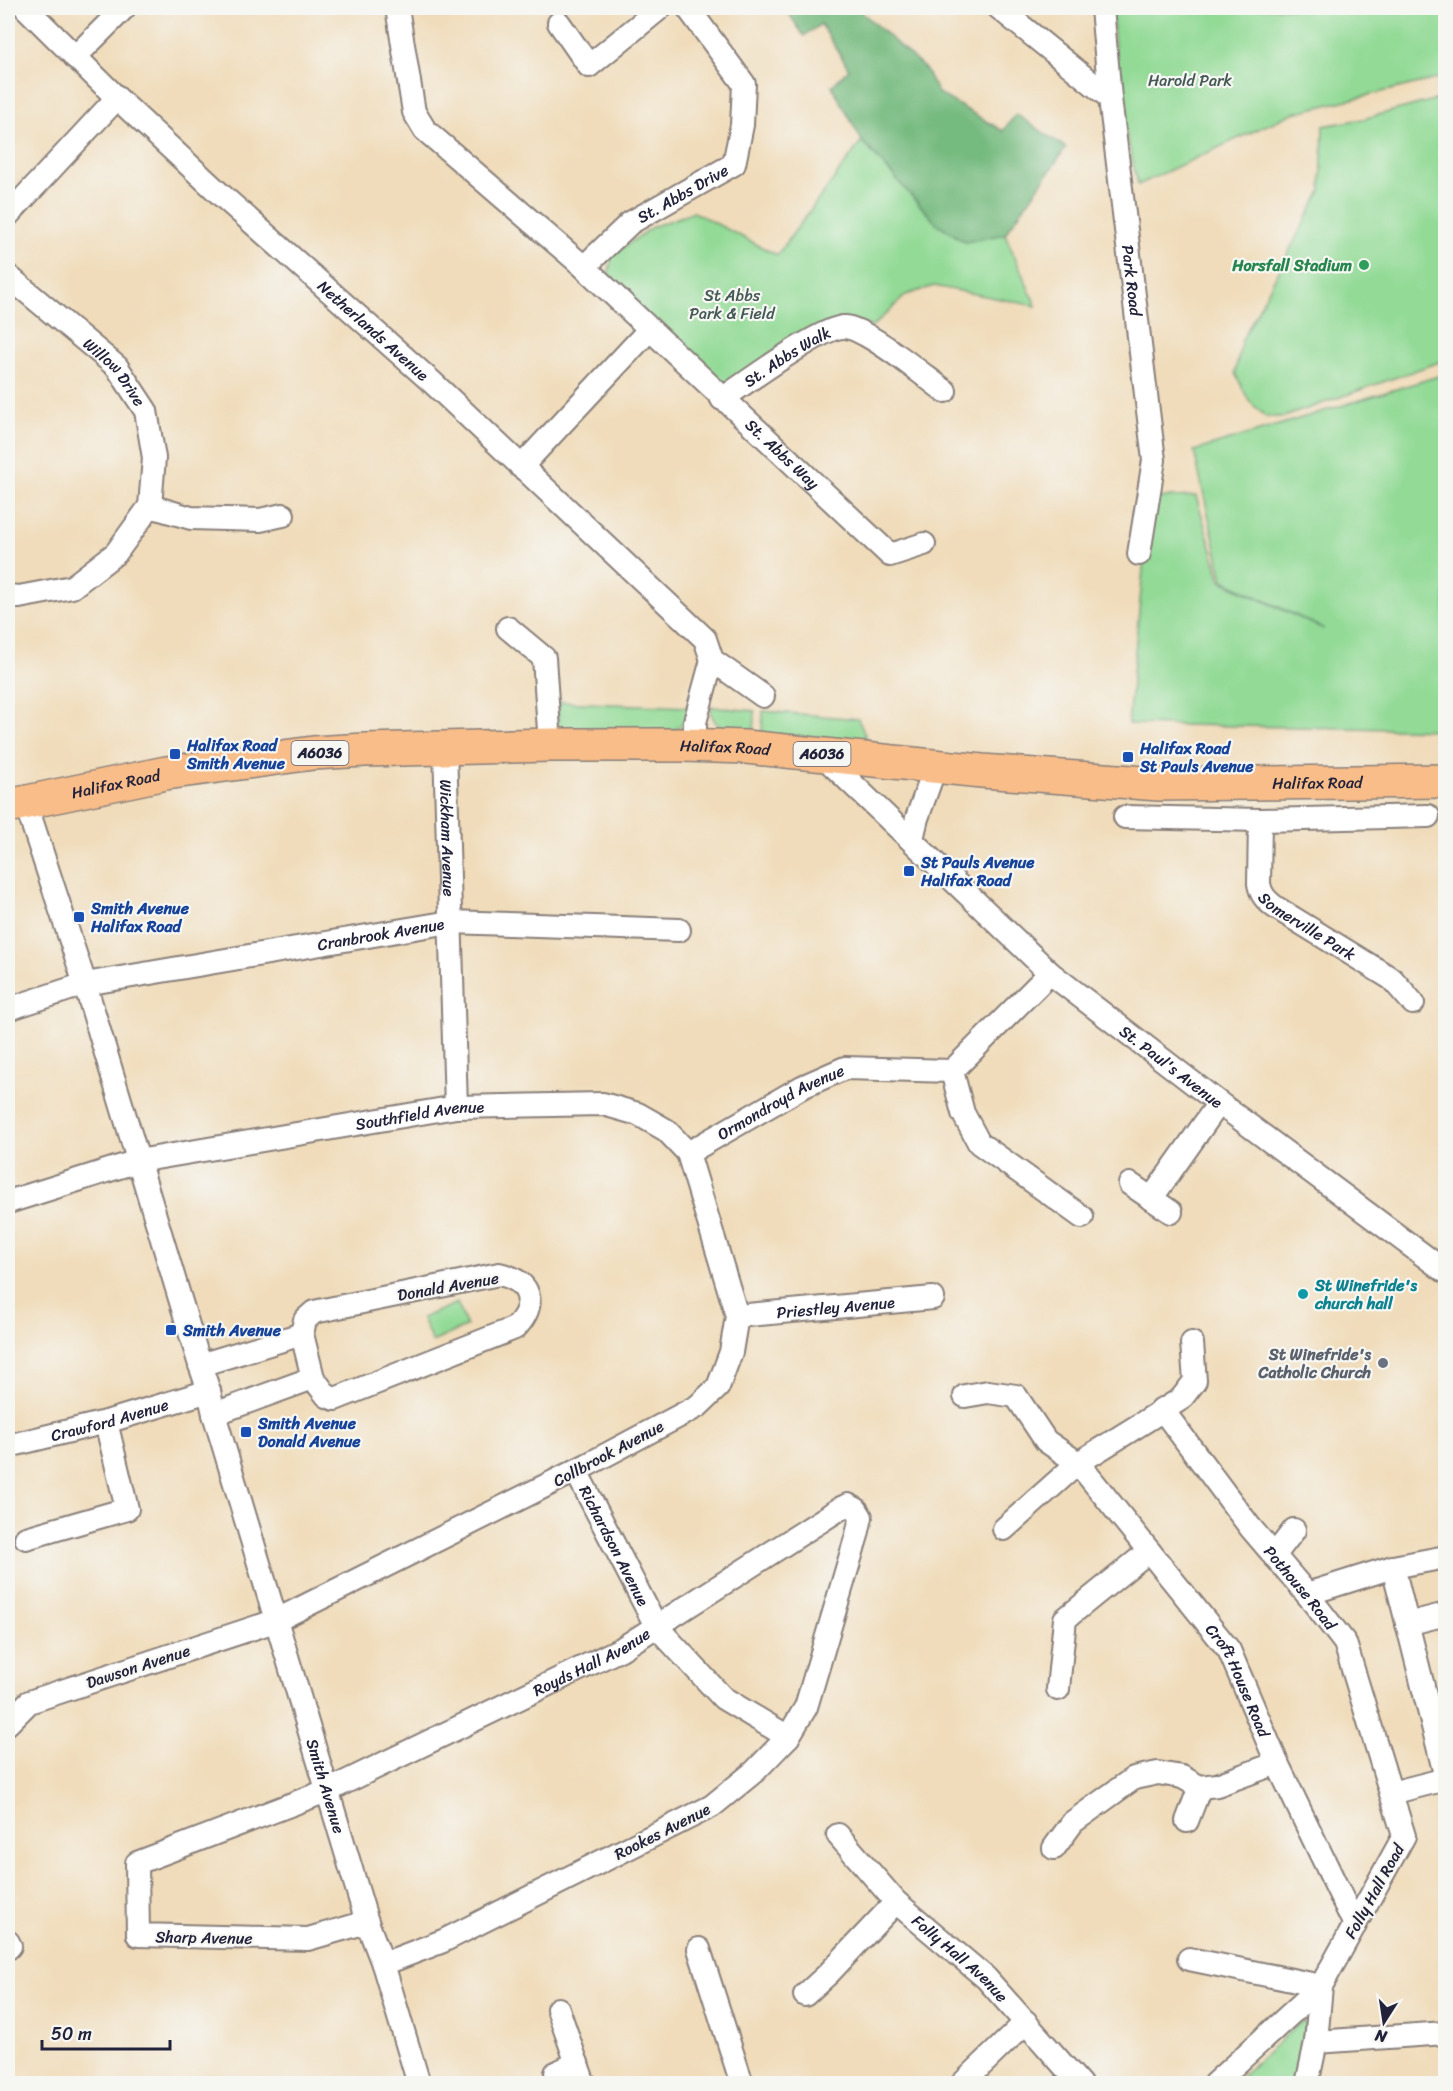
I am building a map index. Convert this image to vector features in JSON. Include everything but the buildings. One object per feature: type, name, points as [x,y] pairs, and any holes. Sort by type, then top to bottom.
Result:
[{"type":"highway","name":"Halifax Road","points":[[16,804],[166,773],[313,753],[550,745],[695,745],[821,754],[982,771],[1159,784],[1446,781]]},
{"type":"street","name":"Netherlands Avenue","points":[[26,8],[117,98],[219,193],[433,383],[705,639],[712,660],[762,696]]},
{"type":"street","points":[[75,57],[124,8]]},
{"type":"street","points":[[397,8],[414,112],[425,130],[584,267],[649,330],[522,467]]},
{"type":"street","points":[[559,23],[591,69],[660,8]]},
{"type":"street","name":"St. Abbs Drive","points":[[584,267],[630,223],[734,164],[742,125],[744,84],[688,8]]},
{"type":"street","points":[[999,8],[1110,98]]},
{"type":"street","name":"Park Road","points":[[1102,8],[1110,98],[1154,460],[1139,554]]},
{"type":"street","points":[[8,215],[117,98]]},
{"type":"street","name":"Willow Drive","points":[[8,276],[117,367],[146,411],[154,458],[150,506]]},
{"type":"street","name":"St. Abbs Walk","points":[[722,399],[821,334],[843,327],[865,333],[945,391]]},
{"type":"street","name":"St. Abbs Way","points":[[649,330],[890,555],[924,544]]},
{"type":"street","points":[[8,596],[19,597],[72,587],[116,553],[150,506],[191,518],[260,520],[283,515]]},
{"type":"street","points":[[508,628],[544,658],[550,745]]},
{"type":"street","points":[[695,745],[695,722],[712,660]]},
{"type":"street","name":"Wickham Avenue","points":[[445,748],[456,1107]]},
{"type":"street","name":"St. Paul's Avenue","points":[[821,754],[1050,973],[1219,1103],[1446,1272]]},
{"type":"street","points":[[912,840],[917,818],[936,765]]},
{"type":"street","points":[[1322,818],[1323,783]]},
{"type":"street","name":"Smith Avenue","points":[[16,804],[85,984],[209,1391],[275,1621],[419,2084]]},
{"type":"street","points":[[1125,817],[1260,820],[1428,816]]},
{"type":"street","name":"Somerville Park","points":[[1260,820],[1259,884],[1260,891],[1265,898],[1275,907],[1392,979],[1413,1003]]},
{"type":"street","name":"Cranbrook Avenue","points":[[8,1009],[85,984],[450,922],[679,930]]},
{"type":"street","points":[[1050,973],[952,1071],[963,1113],[979,1143],[1082,1217]]},
{"type":"street","name":"Ormondroyd Avenue","points":[[688,1153],[802,1087],[845,1068],[952,1071]]},
{"type":"street","points":[[1151,1199],[1219,1103]]},
{"type":"street","name":"Southfield Avenue","points":[[8,1202],[138,1161],[456,1107],[603,1104],[638,1114],[666,1130],[688,1153]]},
{"type":"street","name":"Collbrook Avenue","points":[[275,1621],[698,1406],[718,1387],[731,1352],[737,1316],[688,1153]]},
{"type":"street","points":[[1130,1184],[1171,1212]]},
{"type":"street","name":"Donald Avenue","points":[[302,1334],[305,1320],[314,1312],[499,1274],[513,1277],[525,1286],[528,1297],[523,1320],[515,1328],[335,1399],[327,1396],[313,1378]]},
{"type":"street","name":"Priestley Avenue","points":[[737,1316],[933,1298]]},
{"type":"street","points":[[200,1365],[302,1334],[313,1378],[214,1414]]},
{"type":"street","points":[[1004,1529],[1078,1463],[1180,1398],[1195,1381],[1192,1343]]},
{"type":"street","name":"Crawford Avenue","points":[[8,1446],[106,1422],[209,1391]]},
{"type":"street","name":"Croft House Road","points":[[965,1396],[988,1392],[1016,1396],[1046,1441],[1078,1463],[1229,1650],[1277,1763],[1355,1925]]},
{"type":"street","name":"Pothouse Road","points":[[1162,1410],[1250,1527],[1345,1643],[1391,1793]]},
{"type":"street","points":[[26,1538],[127,1509],[106,1422]]},
{"type":"street","name":"Richardson Avenue","points":[[576,1470],[656,1626],[723,1698],[788,1737]]},
{"type":"street","name":"Rookes Avenue","points":[[383,1964],[444,1941],[712,1806],[755,1771],[788,1737],[806,1707],[861,1517],[856,1509],[848,1505],[841,1508]]},
{"type":"street","name":"Royds Hall Avenue","points":[[329,1790],[621,1649],[841,1508]]},
{"type":"street","points":[[1274,1556],[1294,1530]]},
{"type":"street","points":[[1058,1689],[1065,1619],[1149,1551]]},
{"type":"street","points":[[1307,1594],[1394,1568],[1446,1557]]},
{"type":"street","points":[[1391,1793],[1446,1778],[1436,1699],[1407,1624],[1394,1568]]},
{"type":"street","points":[[1407,1624],[1446,1614]]},
{"type":"street","name":"Dawson Avenue","points":[[8,1723],[29,1702],[275,1621]]},
{"type":"street","points":[[1054,1848],[1073,1822],[1134,1778],[1158,1773],[1182,1777],[1200,1787],[1217,1785],[1277,1763]]},
{"type":"street","points":[[1187,1821],[1200,1787]]},
{"type":"street","name":"Sharp Avenue","points":[[329,1790],[137,1863],[138,1935],[309,1940],[367,1922]]},
{"type":"street","name":"Folly Hall Road","points":[[1214,2084],[1321,1986],[1404,1836],[1391,1793]]},
{"type":"street","name":"Folly Hall Avenue","points":[[838,1834],[896,1902],[986,1978],[1080,2084]]},
{"type":"street","points":[[805,1995],[896,1902]]},
{"type":"street","points":[[8,1942],[10,1946],[8,1948]]},
{"type":"street","points":[[699,1949],[742,2084]]},
{"type":"street","points":[[1189,1959],[1321,1986],[1316,2042],[1307,2084]]},
{"type":"street","points":[[556,2073],[580,2073],[558,2009]]},
{"type":"street","points":[[962,2084],[1026,2022]]},
{"type":"street","points":[[1316,2042],[1446,2033]]},
{"type":"green space","points":[[785,8],[857,8],[925,69],[938,93],[1003,131],[1016,114],[1066,148],[1005,234],[965,242],[936,223],[862,141],[832,86],[849,69],[821,24],[804,36]]},
{"type":"green space","name":"Harold Park","points":[[1112,8],[1445,8],[1445,77],[1293,113],[1138,185],[1119,102]]},
{"type":"green space","name":"Horsfall Stadium","points":[[1445,97],[1445,360],[1284,417],[1266,417],[1249,401],[1235,373],[1242,340],[1321,191],[1323,126],[1363,119]]},
{"type":"green space","name":"St Abbs Park & Field","points":[[862,141],[936,223],[965,242],[1005,234],[1036,306],[934,286],[906,295],[872,327],[850,320],[725,387],[607,281],[612,256],[652,227],[694,212],[777,255]]},
{"type":"green space","points":[[1445,374],[1445,730],[1128,724],[1150,498],[1196,496],[1221,581],[1324,629],[1223,580],[1194,451]]},
{"type":"green space","points":[[559,702],[688,707],[683,722],[671,731],[555,728]]},
{"type":"green space","points":[[710,708],[755,711],[754,733],[732,731],[720,726],[712,716]]},
{"type":"green space","points":[[763,711],[858,719],[867,742],[762,734]]},
{"type":"green space","points":[[457,1303],[467,1326],[432,1342],[422,1318]]},
{"type":"green space","points":[[1302,2021],[1306,2023],[1294,2083],[1233,2084]]},
{"type":"place","name":"Horsfall Stadium","points":[[1364,265]]},
{"type":"place","name":"Halifax Road Smith Avenue","points":[[175,754]]},
{"type":"place","name":"Halifax Road St Pauls Avenue","points":[[1128,757]]},
{"type":"place","name":"St Pauls Avenue Halifax Road","points":[[909,871]]},
{"type":"place","name":"Smith Avenue Halifax Road","points":[[79,917]]},
{"type":"place","name":"St Winefride's church hall","points":[[1303,1294]]},
{"type":"place","name":"Smith Avenue","points":[[171,1330]]},
{"type":"place","name":"St Winefride's Catholic Church","points":[[1383,1363]]},
{"type":"place","name":"Smith Avenue Donald Avenue","points":[[246,1432]]}]
